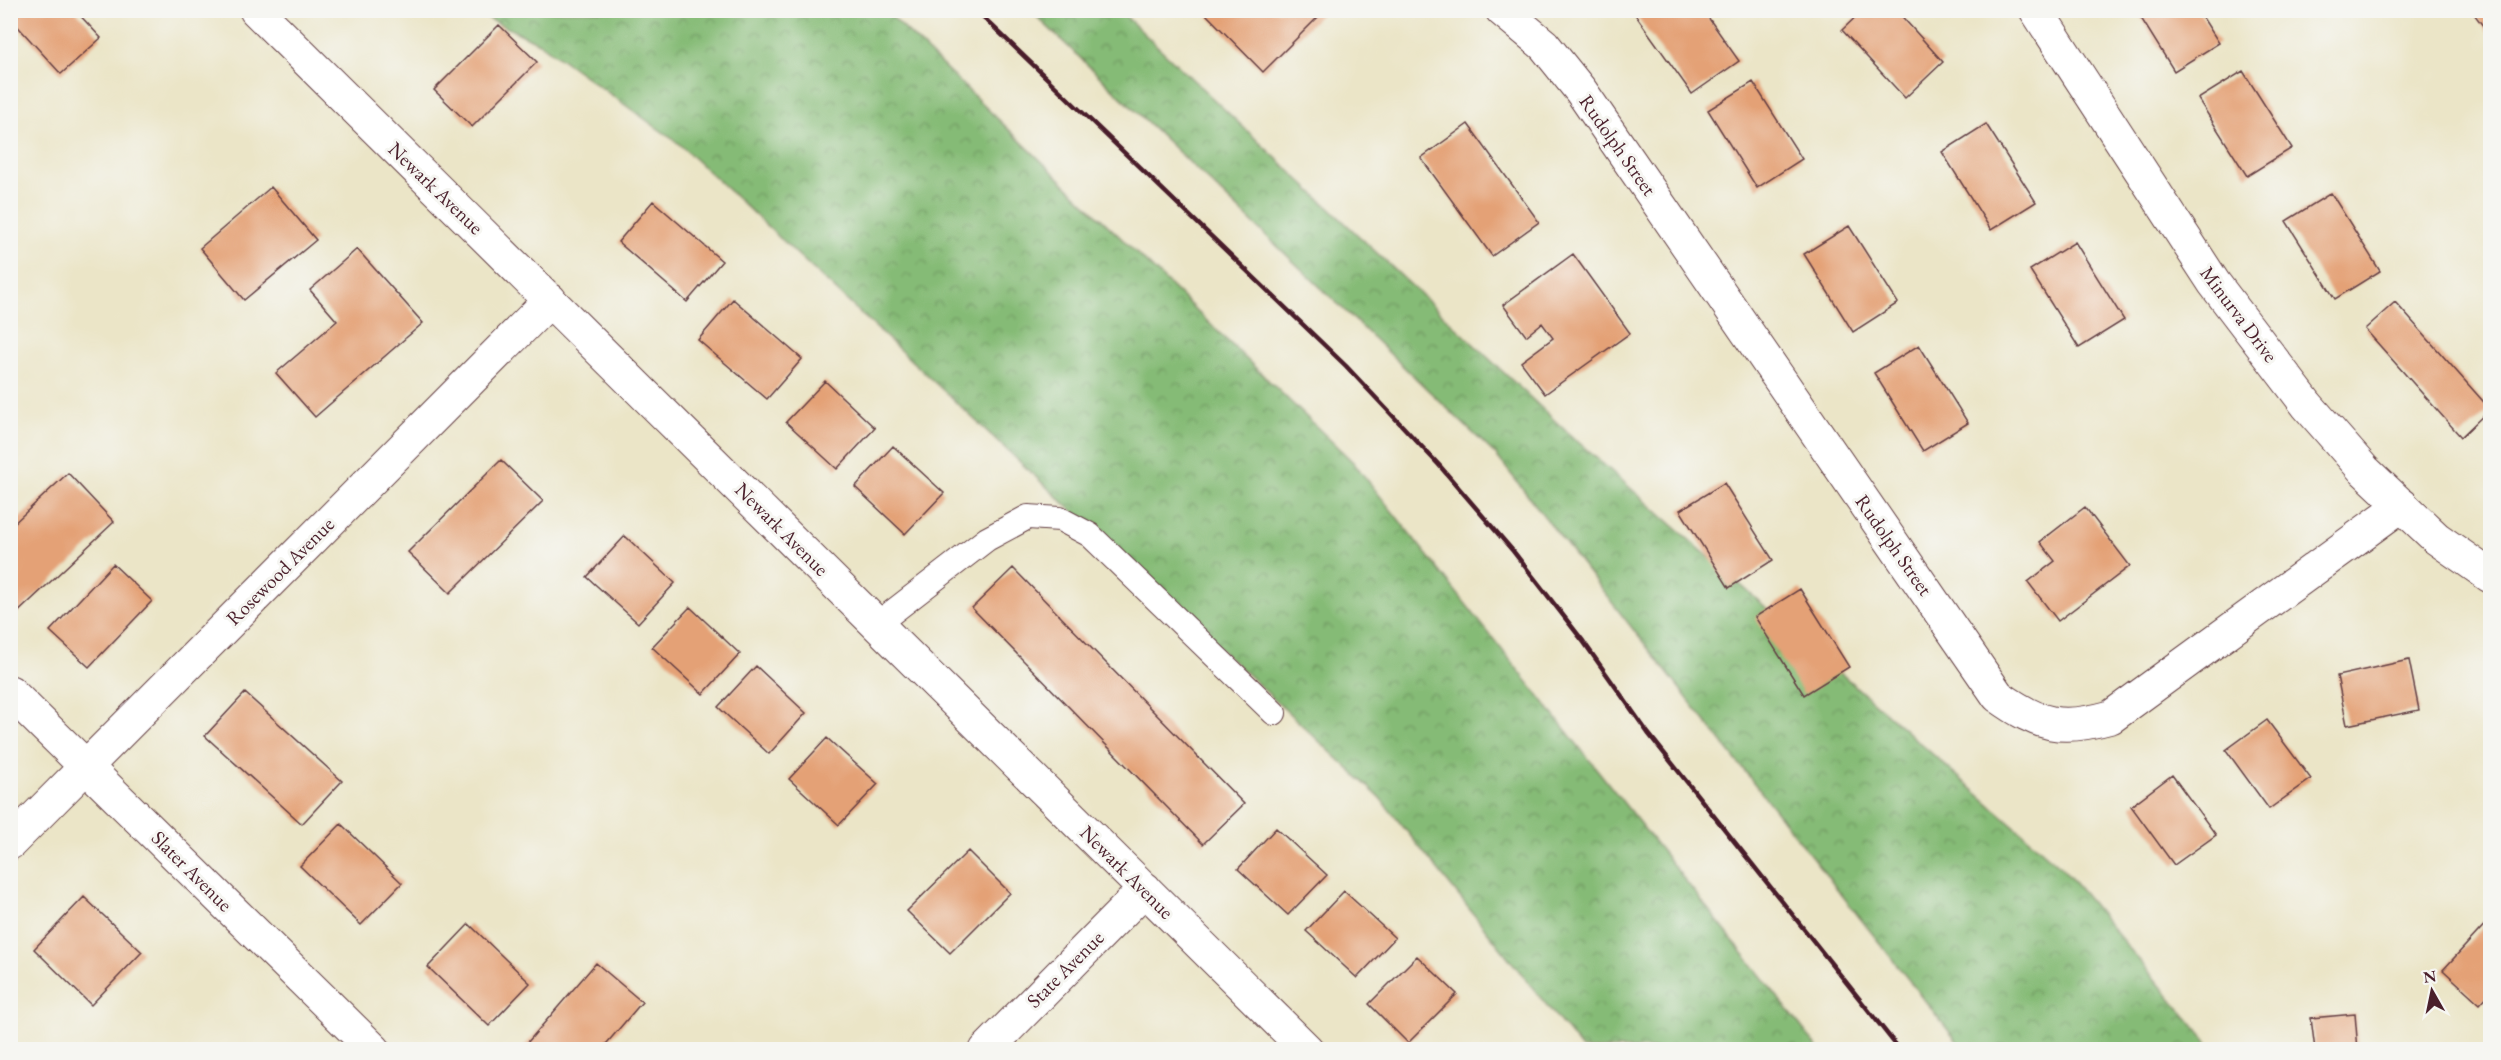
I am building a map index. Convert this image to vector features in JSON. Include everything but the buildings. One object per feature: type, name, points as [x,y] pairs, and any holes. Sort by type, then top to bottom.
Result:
[{"type":"street","name":"Newark Avenue","points":[[256,10],[1307,1050]]},
{"type":"street","name":"Rudolph Street","points":[[1502,10],[1544,45],[1581,91],[1998,696],[2023,714],[2052,724],[2082,725],[2111,717],[2402,505]]},
{"type":"street","name":"Minurva Drive","points":[[2036,10],[2214,283],[2307,405],[2364,470],[2436,537],[2490,576]]},
{"type":"street","name":"Rosewood Avenue","points":[[10,843],[550,300]]},
{"type":"street","name":"Slater Avenue","points":[[10,692],[374,1050]]},
{"type":"street","name":"State Avenue","points":[[986,1050],[1145,889]]},
{"type":"lane","points":[[877,624],[987,539],[1028,517],[1060,519],[1090,535],[1274,713]]},
{"type":"green space","points":[[473,11],[886,11],[1353,462],[1819,1049],[1582,1049],[1380,798],[678,143],[539,43]]},
{"type":"green space","points":[[1031,11],[1120,11],[1568,433],[2064,870],[2213,1049],[1963,1049],[1496,455]]},
{"type":"railway","points":[[976,10],[1346,366],[1439,465],[1513,551],[1583,641],[1648,733],[1900,1050]]}]
